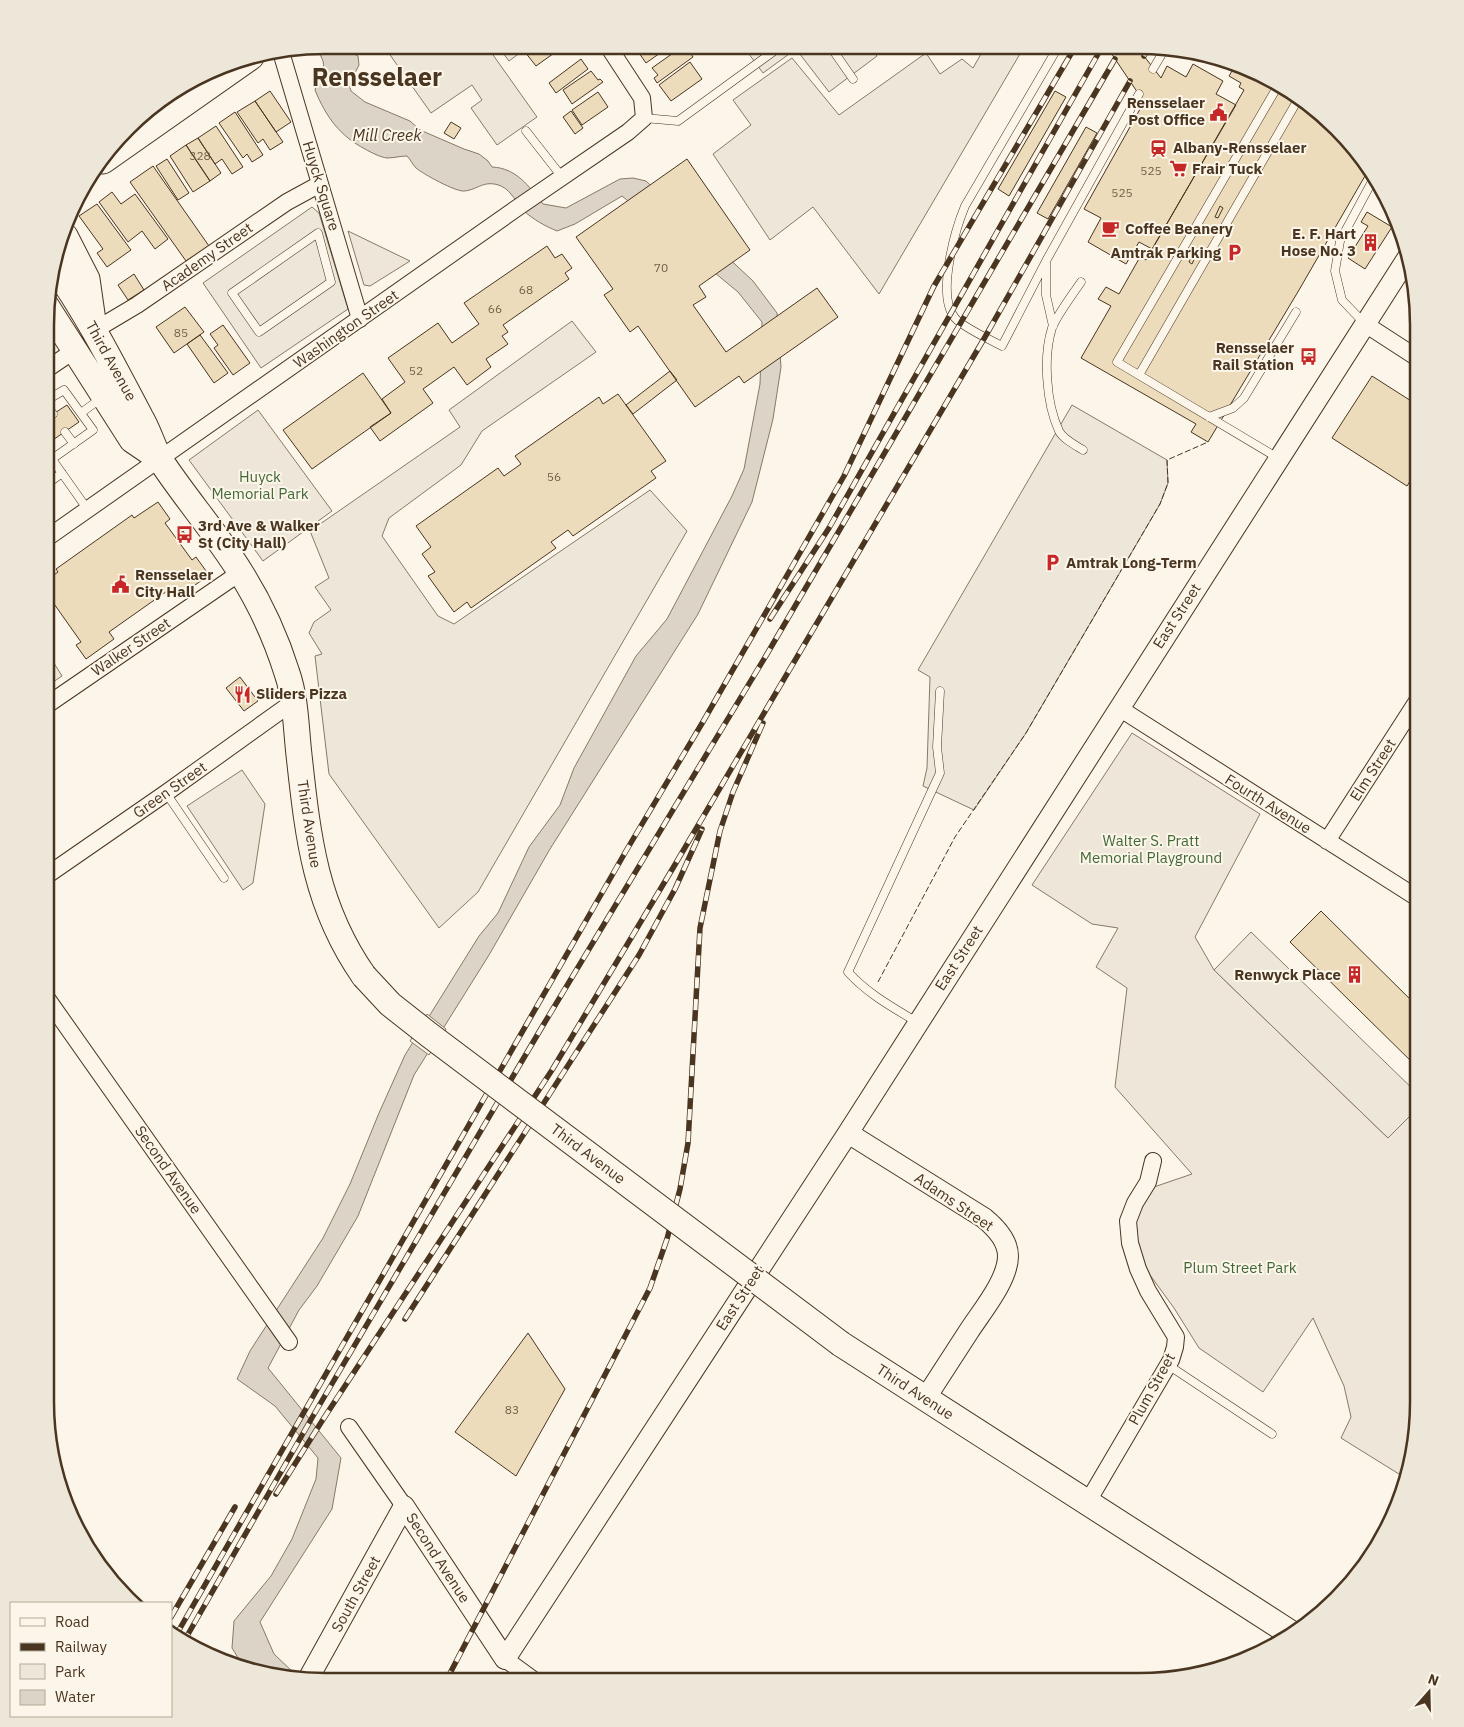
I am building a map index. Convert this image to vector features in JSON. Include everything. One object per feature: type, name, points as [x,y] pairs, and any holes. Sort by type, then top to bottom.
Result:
[{"type":"main road","points":[[118,149],[234,69]]},
{"type":"main road","points":[[67,240],[87,279],[95,330]]},
{"type":"main road","name":"Third Avenue","points":[[59,275],[95,330],[150,434],[160,459],[241,572],[271,630],[288,677],[293,702],[310,845],[314,863],[326,904],[337,931],[350,956],[364,976],[390,1004],[428,1034],[841,1344],[1286,1630]]},
{"type":"main road","name":"Third Avenue","points":[[54,318],[132,440],[160,459]]},
{"type":"street","points":[[613,54],[642,98],[644,118]]},
{"type":"street","name":"Huyck Square","points":[[283,57],[360,319]]},
{"type":"street","name":"Washington Street","points":[[54,533],[628,132],[644,118]]},
{"type":"street","name":"Academy Street","points":[[95,330],[137,305],[287,202],[320,184]]},
{"type":"street","name":"East Street","points":[[505,1659],[848,1133],[1403,265]]},
{"type":"street","points":[[1365,324],[1410,353]]},
{"type":"street","points":[[54,364],[75,350]]},
{"type":"street","name":"Walker Street","points":[[54,700],[241,572]]},
{"type":"street","name":"Green Street","points":[[54,870],[293,702]]},
{"type":"street","name":"Fourth Avenue","points":[[1118,708],[1410,893]]},
{"type":"street","name":"Elm Street","points":[[1327,841],[1410,712]]},
{"type":"street","name":"Second Avenue","points":[[54,1009],[290,1342]]},
{"type":"street","name":"Adams Street","points":[[848,1133],[984,1218],[994,1226],[1006,1246],[1008,1257],[1006,1266],[996,1289],[926,1399]]},
{"type":"street","name":"Plum Street","points":[[1087,1503],[1168,1365],[1176,1347],[1176,1337],[1148,1291],[1138,1269],[1130,1243],[1128,1221],[1135,1203],[1148,1182],[1153,1161]]},
{"type":"street","name":"Second Avenue","points":[[349,1427],[404,1506],[505,1659],[524,1673]]},
{"type":"street","name":"South Street","points":[[311,1673],[404,1506]]},
{"type":"lane","points":[[644,118],[678,121],[770,54]]},
{"type":"lane","points":[[836,54],[853,79]]},
{"type":"lane","points":[[1054,54],[960,217],[952,244],[948,276],[949,307],[955,318],[1002,346],[1046,261],[1139,94]]},
{"type":"lane","points":[[1153,69],[1162,55]]},
{"type":"lane","points":[[1275,90],[1118,362],[1279,459]]},
{"type":"lane","points":[[1138,375],[1296,103]]},
{"type":"lane","points":[[526,131],[562,177]]},
{"type":"lane","points":[[1365,324],[1342,300],[1335,271],[1340,241],[1371,184]]},
{"type":"lane","points":[[318,233],[325,260],[331,282],[259,332],[232,293],[318,233]]},
{"type":"lane","points":[[325,260],[340,250]]},
{"type":"lane","points":[[1046,261],[1046,295],[1053,326],[1047,370],[1050,401],[1059,432],[1083,450]]},
{"type":"lane","points":[[1053,326],[1081,282]]},
{"type":"lane","points":[[1209,417],[1233,408],[1244,398],[1296,312]]},
{"type":"lane","points":[[54,396],[64,390],[93,430],[54,459]]},
{"type":"lane","points":[[81,413],[104,396]]},
{"type":"lane","points":[[65,432],[74,444]]},
{"type":"lane","points":[[54,463],[88,510]]},
{"type":"lane","points":[[54,479],[62,473]]},
{"type":"lane","points":[[918,1022],[874,996],[848,972],[940,773],[937,747],[940,692]]},
{"type":"lane","points":[[166,793],[224,878]]},
{"type":"lane","points":[[1168,1365],[1272,1434]]},
{"type":"green space","points":[[348,231],[410,261],[370,286],[364,285]]},
{"type":"green space","name":"Huyck Memorial Park","points":[[258,410],[332,511],[263,561],[189,460]]},
{"type":"green space","points":[[1132,733],[1260,814],[1195,937],[1214,970],[1388,1138],[1410,1116],[1410,1420],[1400,1475],[1341,1438],[1351,1417],[1344,1386],[1313,1318],[1263,1392],[1199,1348],[1174,1308],[1150,1275],[1138,1250],[1136,1220],[1151,1188],[1192,1174],[1115,1087],[1127,988],[1096,967],[1118,928],[1092,924],[1032,885]]},
{"type":"shaded area","points":[[389,54],[492,54],[537,117],[497,145],[471,108],[482,100],[472,85],[431,113]]},
{"type":"shaded area","points":[[504,54],[518,54],[509,61]]},
{"type":"shaded area","points":[[749,54],[789,54],[763,73]]},
{"type":"shaded area","points":[[800,54],[876,54],[877,56],[829,92]]},
{"type":"shaded area","points":[[925,54],[927,54],[940,74],[962,59],[973,68],[981,54],[1020,54],[879,294],[813,207],[770,240],[713,154],[751,125],[733,100],[792,58],[839,115]]},
{"type":"shaded area","points":[[312,207],[319,213],[348,309],[261,368],[203,283]]},
{"type":"shaded area","points":[[572,321],[596,352],[482,431],[461,465],[389,518],[382,536],[438,616],[454,624],[650,490],[687,531],[478,892],[439,928],[329,774],[315,656],[322,654],[309,633],[314,622],[331,610],[315,587],[329,578],[310,531],[460,427],[449,410]]},
{"type":"shaded area","name":"Amtrak Long-Term","points":[[1072,405],[1167,460],[1168,483],[1160,504],[1026,733],[974,810],[923,786],[927,768],[930,677],[918,670]]},
{"type":"shaded area","points":[[54,663],[62,676],[54,681]]},
{"type":"shaded area","points":[[242,770],[265,804],[253,883],[243,890],[187,806]]},
{"type":"shaded area","points":[[1251,932],[1410,1086],[1410,1116],[1388,1138],[1214,970]]},
{"type":"water","name":"Mill Creek","points":[[319,54],[354,54],[358,56],[359,65],[349,85],[351,91],[365,102],[410,121],[420,130],[479,154],[492,167],[501,168],[515,174],[543,204],[566,208],[620,179],[633,178],[646,181],[753,281],[777,313],[781,367],[773,419],[752,502],[698,614],[550,849],[489,955],[414,1075],[358,1216],[317,1286],[299,1310],[268,1368],[341,1458],[332,1509],[260,1622],[274,1654],[292,1671],[239,1659],[232,1648],[234,1621],[271,1576],[292,1539],[316,1479],[318,1458],[275,1406],[237,1379],[250,1351],[323,1238],[350,1184],[405,1055],[479,936],[498,913],[529,847],[560,805],[574,768],[636,656],[667,619],[732,496],[744,469],[760,384],[762,322],[738,292],[622,196],[575,224],[557,231],[528,214],[521,208],[514,197],[501,186],[486,184],[460,191],[420,171],[407,156],[384,157],[356,144],[335,125],[324,109],[315,90],[324,64]]},
{"type":"pier","points":[[427,1014],[446,1029],[429,1055],[410,1041]]},
{"type":"building","points":[[527,54],[553,54],[536,66]]},
{"type":"building","points":[[640,54],[659,54],[646,63]]},
{"type":"building","points":[[672,54],[691,54],[693,57],[657,83],[654,78],[658,75],[652,68]]},
{"type":"building","name":"Albany-Rensselaer","points":[[1112,54],[1142,54],[1161,78],[1167,66],[1186,77],[1193,64],[1223,81],[1216,94],[1236,105],[1152,249],[1139,242],[1126,264],[1088,242],[1101,218],[1084,209],[1144,102]]},
{"type":"building","points":[[581,59],[588,69],[556,93],[549,83]]},
{"type":"building","points":[[690,62],[702,79],[671,101],[659,85]]},
{"type":"building","name":"Amtrak Parking","points":[[1232,70],[1243,74],[1290,99],[1331,133],[1366,175],[1208,442],[1191,432],[1196,424],[1081,358],[1111,306],[1098,299],[1106,287],[1119,294],[1140,257],[1146,260],[1244,90],[1239,87],[1241,83],[1229,76]]},
{"type":"building","points":[[591,71],[598,80],[600,79],[603,82],[572,104],[563,90]]},
{"type":"building","points":[[270,91],[291,122],[276,132],[255,101]]},
{"type":"building","points":[[1055,91],[1066,97],[1009,196],[998,189]]},
{"type":"building","points":[[598,92],[608,107],[582,125],[572,110]]},
{"type":"building","points":[[255,101],[283,142],[270,150],[263,139],[258,143],[237,112]]},
{"type":"building","points":[[571,111],[583,128],[575,134],[563,117]]},
{"type":"building","points":[[235,112],[263,155],[252,162],[247,154],[243,158],[219,123]]},
{"type":"building","points":[[451,122],[461,128],[454,139],[444,133]]},
{"type":"building","points":[[216,126],[243,167],[232,174],[222,159],[215,164],[198,138]]},
{"type":"building","points":[[1086,127],[1097,133],[1048,219],[1037,213]]},
{"type":"building","points":[[198,138],[221,173],[210,181],[186,145]]},
{"type":"building","points":[[186,145],[210,181],[193,192],[170,156]]},
{"type":"building","points":[[167,159],[189,193],[178,200],[156,166]]},
{"type":"building","points":[[687,159],[750,250],[699,286],[706,297],[693,305],[726,352],[817,288],[838,317],[744,383],[739,376],[695,407],[638,326],[630,332],[604,295],[613,289],[576,237]]},
{"type":"building","points":[[153,166],[209,246],[186,261],[130,182]]},
{"type":"building","points":[[112,192],[121,204],[135,194],[168,239],[155,249],[142,231],[128,242],[99,202]]},
{"type":"building","points":[[97,204],[131,250],[107,267],[97,253],[103,249],[79,216]]},
{"type":"building","points":[[1220,206],[1223,208],[1218,218],[1215,217]]},
{"type":"building","name":"E. F. Hart Hose No. 3","points":[[1367,212],[1392,227],[1365,269],[1348,258],[1368,226],[1361,222]]},
{"type":"building","points":[[547,246],[555,258],[562,254],[572,268],[565,273],[569,279],[503,325],[508,332],[502,336],[508,344],[486,359],[491,367],[467,385],[454,367],[423,389],[433,403],[380,441],[370,427],[391,413],[382,399],[405,382],[388,358],[438,323],[452,343],[479,324],[464,303]]},
{"type":"building","points":[[1194,252],[1197,253],[1192,264],[1189,262]]},
{"type":"building","points":[[134,274],[144,290],[128,300],[118,285]]},
{"type":"building","points":[[185,307],[204,332],[174,353],[156,327]]},
{"type":"building","points":[[223,325],[250,363],[233,375],[214,348],[218,345],[210,334]]},
{"type":"building","points":[[200,335],[228,373],[214,383],[187,344]]},
{"type":"building","points":[[1309,353],[1312,355],[1308,362],[1304,360]]},
{"type":"building","points":[[670,371],[677,380],[633,414],[626,405]]},
{"type":"building","points":[[363,373],[391,413],[312,469],[283,430]]},
{"type":"building","points":[[1372,376],[1410,400],[1410,481],[1407,486],[1332,438]]},
{"type":"building","points":[[618,394],[666,461],[651,471],[656,478],[573,536],[568,530],[551,542],[556,548],[471,608],[467,602],[454,612],[428,576],[435,572],[422,554],[431,547],[416,526],[498,468],[504,476],[521,464],[515,456],[599,397],[603,404]]},
{"type":"building","points":[[67,405],[79,422],[54,439],[54,413]]},
{"type":"building","name":"Rensselaer City Hall","points":[[158,502],[170,519],[165,523],[192,560],[196,557],[209,575],[177,598],[170,589],[109,632],[114,639],[86,659],[76,645],[81,642],[54,604],[54,575],[58,572],[56,569],[132,515],[134,518]]},
{"type":"building","points":[[183,531],[187,537],[184,539],[180,533]]},
{"type":"building","name":"Sliders Pizza","points":[[240,677],[258,701],[244,711],[226,688]]},
{"type":"building","name":"Renwyck Place","points":[[1321,911],[1410,999],[1410,1060],[1290,942]]},
{"type":"building","points":[[528,1333],[565,1389],[516,1476],[455,1432]]},
{"type":"railway","points":[[179,1631],[626,851],[704,720],[844,476],[934,286],[1071,54]]},
{"type":"railway","points":[[770,619],[829,528],[1098,54]]},
{"type":"railway","points":[[187,1636],[313,1416],[542,1027],[767,654],[1115,59]]},
{"type":"railway","points":[[276,1494],[552,1070],[985,337],[1130,81]]},
{"type":"railway","points":[[450,1673],[650,1288],[667,1239],[680,1189],[688,1143],[700,928],[720,831],[733,792],[763,723]]},
{"type":"railway","points":[[405,1319],[639,955],[675,889],[702,829]]},
{"type":"railway","points":[[172,1615],[235,1507]]},
{"type":"fence","points":[[878,982],[955,837],[1026,733],[1160,504],[1168,483],[1167,460],[1208,442]]},
{"type":"place","name":"Rensselaer Post Office","points":[[1219,112]]},
{"type":"place","name":"Albany-Rensselaer","points":[[1159,148]]},
{"type":"place","name":"Frair Tuck","points":[[1178,169]]},
{"type":"place","name":"Coffee Beanery","points":[[1111,229]]},
{"type":"place","name":"E. F. Hart Hose No. 3","points":[[1370,243]]},
{"type":"place","name":"Amtrak Parking","points":[[1235,253]]},
{"type":"place","name":"Rensselaer Rail Station","points":[[1308,357]]},
{"type":"place","name":"3rd Ave & Walker St (City Hall)","points":[[184,535]]},
{"type":"place","name":"Amtrak Long-Term","points":[[1052,563]]},
{"type":"place","name":"Rensselaer City Hall","points":[[121,584]]},
{"type":"place","name":"Sliders Pizza","points":[[242,694]]},
{"type":"place","name":"Renwyck Place","points":[[1355,975]]},
{"type":"district","name":"Rensselaer","points":[[377,77]]},
{"type":"park label","name":"Walter S. Pratt Memorial Playground","points":[[1151,850]]},
{"type":"park label","name":"Plum Street Park","points":[[1240,1268]]}]
